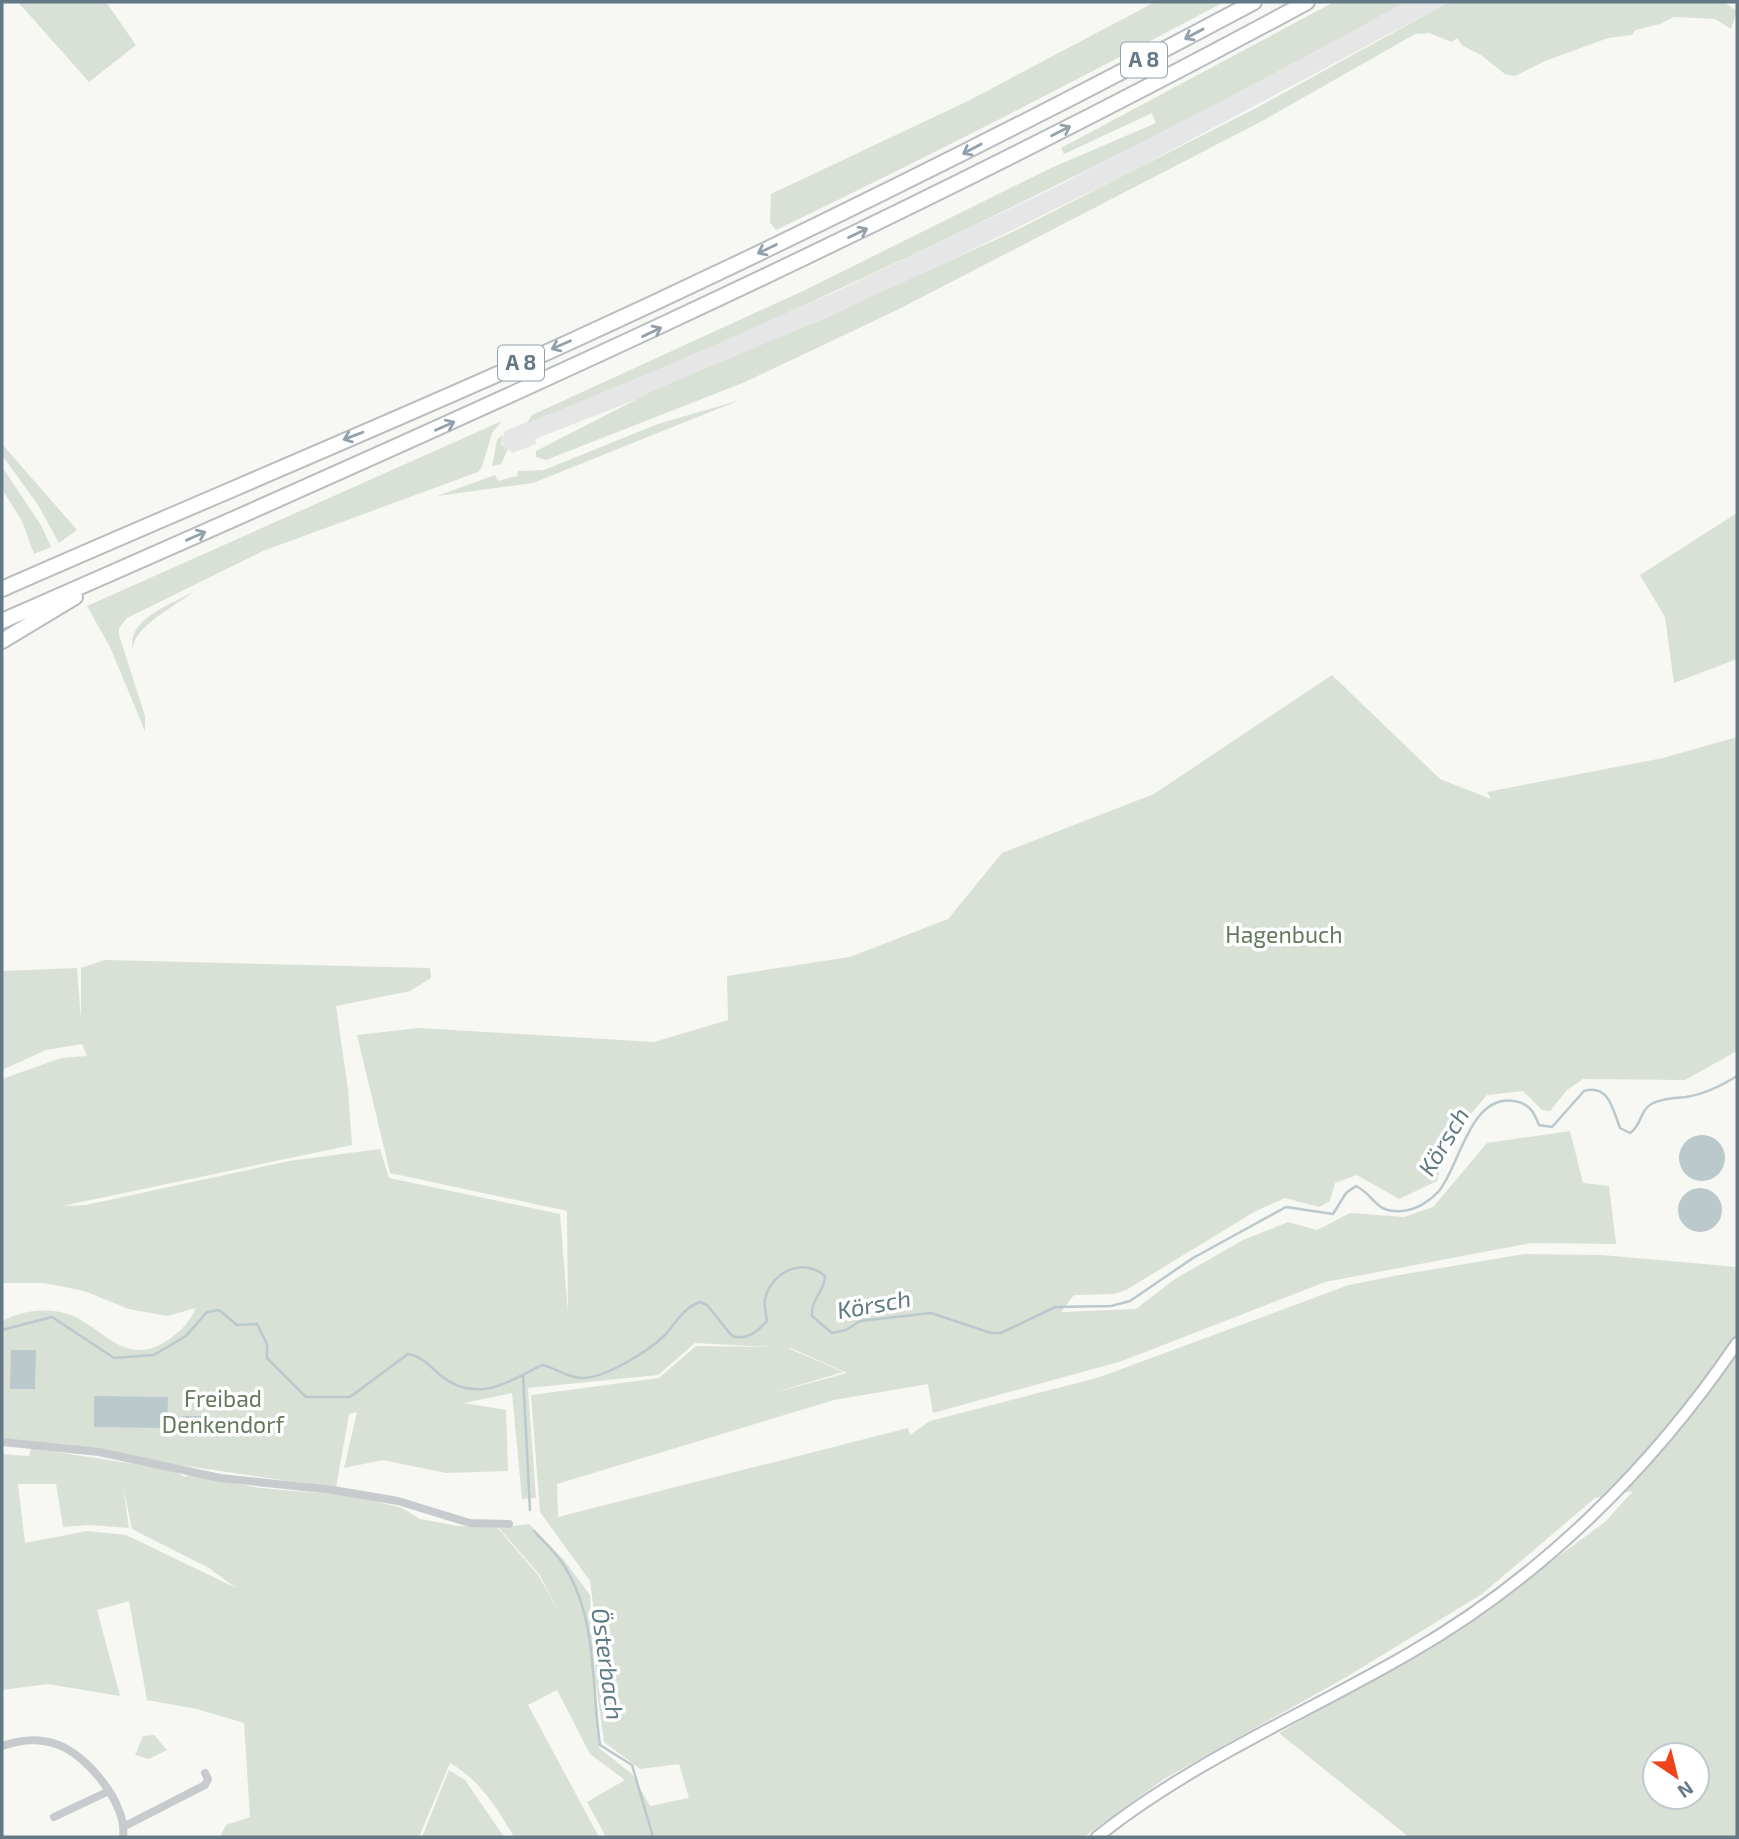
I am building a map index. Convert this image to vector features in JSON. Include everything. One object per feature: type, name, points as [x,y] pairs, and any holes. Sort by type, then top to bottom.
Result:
[{"type":"highway","name":"A 8","points":[[2,589],[394,419],[682,289],[950,160],[1254,2]]},
{"type":"highway","name":"A 8","points":[[2,621],[628,343],[880,223],[1307,2]]},
{"type":"highway","points":[[2,641],[134,563]]},
{"type":"main road","points":[[1097,1837],[1190,1772],[1441,1634],[1519,1578],[1614,1494],[1665,1439],[1737,1343]]},
{"type":"street","points":[[2,1442],[99,1452],[220,1478],[333,1490],[398,1501],[435,1514],[470,1522],[509,1524]]},
{"type":"street","points":[[2,1746],[34,1740],[55,1743],[73,1751],[109,1791],[123,1812],[123,1837]]},
{"type":"street","points":[[125,1826],[205,1785],[208,1779],[205,1773]]},
{"type":"street","points":[[54,1817],[109,1791]]},
{"type":"shaded area","points":[[1405,2],[1449,2],[1123,176],[889,290],[658,391],[535,439],[536,444],[512,453],[501,442],[505,431],[833,293],[1056,187]]},
{"type":"shaded area","points":[[1702,1135],[1718,1142],[1725,1158],[1718,1174],[1702,1181],[1686,1174],[1679,1158],[1686,1142]]},
{"type":"shaded area","points":[[1700,1188],[1709,1189],[1716,1194],[1721,1201],[1721,1219],[1716,1226],[1709,1231],[1700,1232],[1691,1231],[1684,1226],[1679,1219],[1678,1210],[1679,1201],[1684,1194],[1691,1189]]},
{"type":"shaded area","points":[[11,1350],[36,1350],[35,1389],[10,1389]]},
{"type":"shaded area","points":[[94,1396],[168,1397],[167,1428],[94,1427]]},
{"type":"shaded area","points":[[183,1416],[204,1416],[203,1436],[182,1436]]},
{"type":"green space","points":[[18,2],[106,2],[136,45],[89,82]]},
{"type":"green space","points":[[1155,2],[1224,2],[889,175],[776,230],[770,222],[771,194],[968,101]]},
{"type":"green space","points":[[1334,2],[1405,2],[1188,119],[968,229],[747,331],[527,423],[532,415],[803,291],[1051,168],[1156,123],[1152,113],[1064,154],[1061,148]]},
{"type":"green space","points":[[1449,2],[1724,2],[1737,11],[1731,29],[1715,19],[1674,17],[1660,24],[1635,30],[1632,35],[1608,38],[1545,61],[1515,76],[1505,74],[1481,55],[1463,46],[1457,38],[1452,42],[1429,33],[1415,34],[1264,120],[899,309],[745,382],[546,460],[536,457],[536,451],[657,389],[821,320],[1021,228],[1260,106]]},
{"type":"green space","points":[[740,400],[533,483],[437,496],[495,475],[498,481],[517,476],[518,471],[544,470],[658,424]]},
{"type":"green space","points":[[502,421],[492,433],[478,472],[263,551],[127,618],[119,628],[119,635],[145,716],[145,731],[110,647],[87,606]]},
{"type":"green space","points":[[502,435],[501,444],[508,449],[501,464],[492,466],[497,440]]},
{"type":"green space","points":[[2,444],[77,530],[59,543],[38,505],[2,455]]},
{"type":"green space","points":[[2,467],[41,525],[51,547],[34,554],[22,521],[2,489]]},
{"type":"green space","points":[[1737,513],[1737,659],[1674,683],[1665,617],[1640,575]]},
{"type":"green space","points":[[195,591],[147,625],[139,633],[133,650],[132,639],[143,621]]},
{"type":"green space","points":[[1332,675],[1440,779],[1491,799],[1487,792],[1663,758],[1737,737],[1737,1051],[1685,1080],[1583,1079],[1567,1090],[1550,1111],[1542,1110],[1523,1091],[1487,1095],[1446,1143],[1437,1181],[1399,1199],[1357,1175],[1335,1183],[1330,1201],[1319,1207],[1285,1198],[1254,1212],[1126,1290],[1114,1294],[1074,1295],[1061,1312],[1136,1309],[1175,1279],[1243,1240],[1288,1222],[1317,1230],[1350,1213],[1404,1217],[1433,1207],[1487,1143],[1570,1131],[1583,1183],[1609,1186],[1616,1244],[1531,1243],[1325,1282],[1122,1361],[933,1413],[928,1384],[834,1400],[557,1484],[558,1517],[908,1428],[910,1435],[930,1421],[1097,1378],[1349,1285],[1524,1254],[1602,1255],[1737,1267],[1737,1837],[1409,1837],[1279,1733],[1462,1627],[1605,1522],[1633,1491],[1595,1498],[1482,1594],[1348,1676],[1164,1779],[1084,1837],[606,1837],[587,1802],[625,1780],[590,1754],[557,1690],[528,1705],[599,1837],[514,1837],[479,1786],[450,1763],[419,1837],[220,1837],[226,1825],[250,1817],[244,1723],[197,1709],[147,1700],[129,1601],[97,1610],[120,1696],[48,1684],[2,1690],[2,1454],[29,1456],[31,1448],[172,1470],[185,1477],[190,1475],[260,1488],[355,1496],[402,1508],[420,1519],[458,1526],[497,1527],[538,1575],[559,1612],[539,1574],[499,1528],[529,1524],[564,1560],[590,1595],[599,1748],[632,1774],[650,1806],[689,1798],[679,1764],[640,1769],[604,1742],[595,1677],[596,1626],[590,1581],[540,1512],[531,1395],[659,1378],[696,1346],[771,1347],[695,1343],[658,1375],[528,1388],[536,1498],[522,1499],[512,1393],[464,1403],[506,1410],[508,1471],[446,1473],[383,1460],[344,1468],[357,1412],[349,1414],[336,1488],[2,1439],[2,1321],[30,1312],[60,1312],[74,1316],[124,1347],[137,1350],[152,1348],[168,1340],[184,1326],[196,1308],[167,1316],[129,1309],[84,1291],[44,1283],[2,1283],[2,1079],[61,1058],[87,1056],[82,1044],[46,1050],[2,1070],[2,971],[77,968],[81,1021],[81,968],[105,960],[430,968],[431,978],[410,991],[336,1006],[348,1089],[352,1145],[62,1206],[86,1205],[289,1161],[380,1149],[389,1178],[560,1214],[568,1313],[567,1211],[390,1173],[357,1035],[419,1028],[654,1042],[728,1020],[727,976],[850,957],[948,919],[1002,853],[1154,794]],"holes":[[[788,1348],[847,1373],[769,1394],[843,1372]],[[18,1484],[56,1484],[63,1527],[90,1525],[129,1528],[123,1486],[132,1529],[209,1568],[236,1588],[126,1535],[87,1531],[25,1543]]]},
{"type":"green space","points":[[154,1735],[167,1750],[149,1759],[135,1755],[143,1736]]},
{"type":"green space","points":[[449,1770],[465,1780],[504,1837],[422,1837]]},
{"type":"waterway","name":"Körsch","points":[[2,1330],[52,1317],[114,1358],[154,1355],[186,1336],[207,1312],[219,1310],[237,1325],[257,1324],[267,1344],[267,1358],[306,1397],[350,1397],[408,1354],[421,1359],[453,1384],[466,1388],[491,1388],[542,1365],[572,1376],[592,1377],[626,1363],[649,1348],[665,1335],[684,1312],[700,1302],[707,1305],[732,1336],[747,1336],[767,1321],[765,1299],[774,1281],[781,1274],[798,1268],[816,1270],[825,1276],[812,1309],[812,1316],[832,1333],[846,1330],[860,1321],[931,1313],[991,1333],[1001,1333],[1055,1307],[1111,1306],[1130,1301],[1193,1258],[1286,1207],[1333,1214],[1346,1193],[1356,1186],[1380,1207],[1393,1211],[1417,1207],[1439,1191],[1476,1120],[1487,1108],[1499,1102],[1514,1101],[1524,1104],[1533,1112],[1539,1125],[1552,1127],[1584,1091],[1599,1091],[1609,1100],[1620,1128],[1630,1133],[1648,1106],[1653,1103],[1700,1094],[1737,1076]]},
{"type":"waterway","name":"Österbach","points":[[523,1375],[530,1510]]},
{"type":"waterway","name":"Österbach","points":[[534,1531],[560,1560],[574,1585],[588,1629],[600,1745],[632,1765],[653,1837]]},
{"type":"park label","name":"Hagenbuch","points":[[1284,935]]},
{"type":"park label","name":"Freibad Denkendorf","points":[[223,1412]]}]
